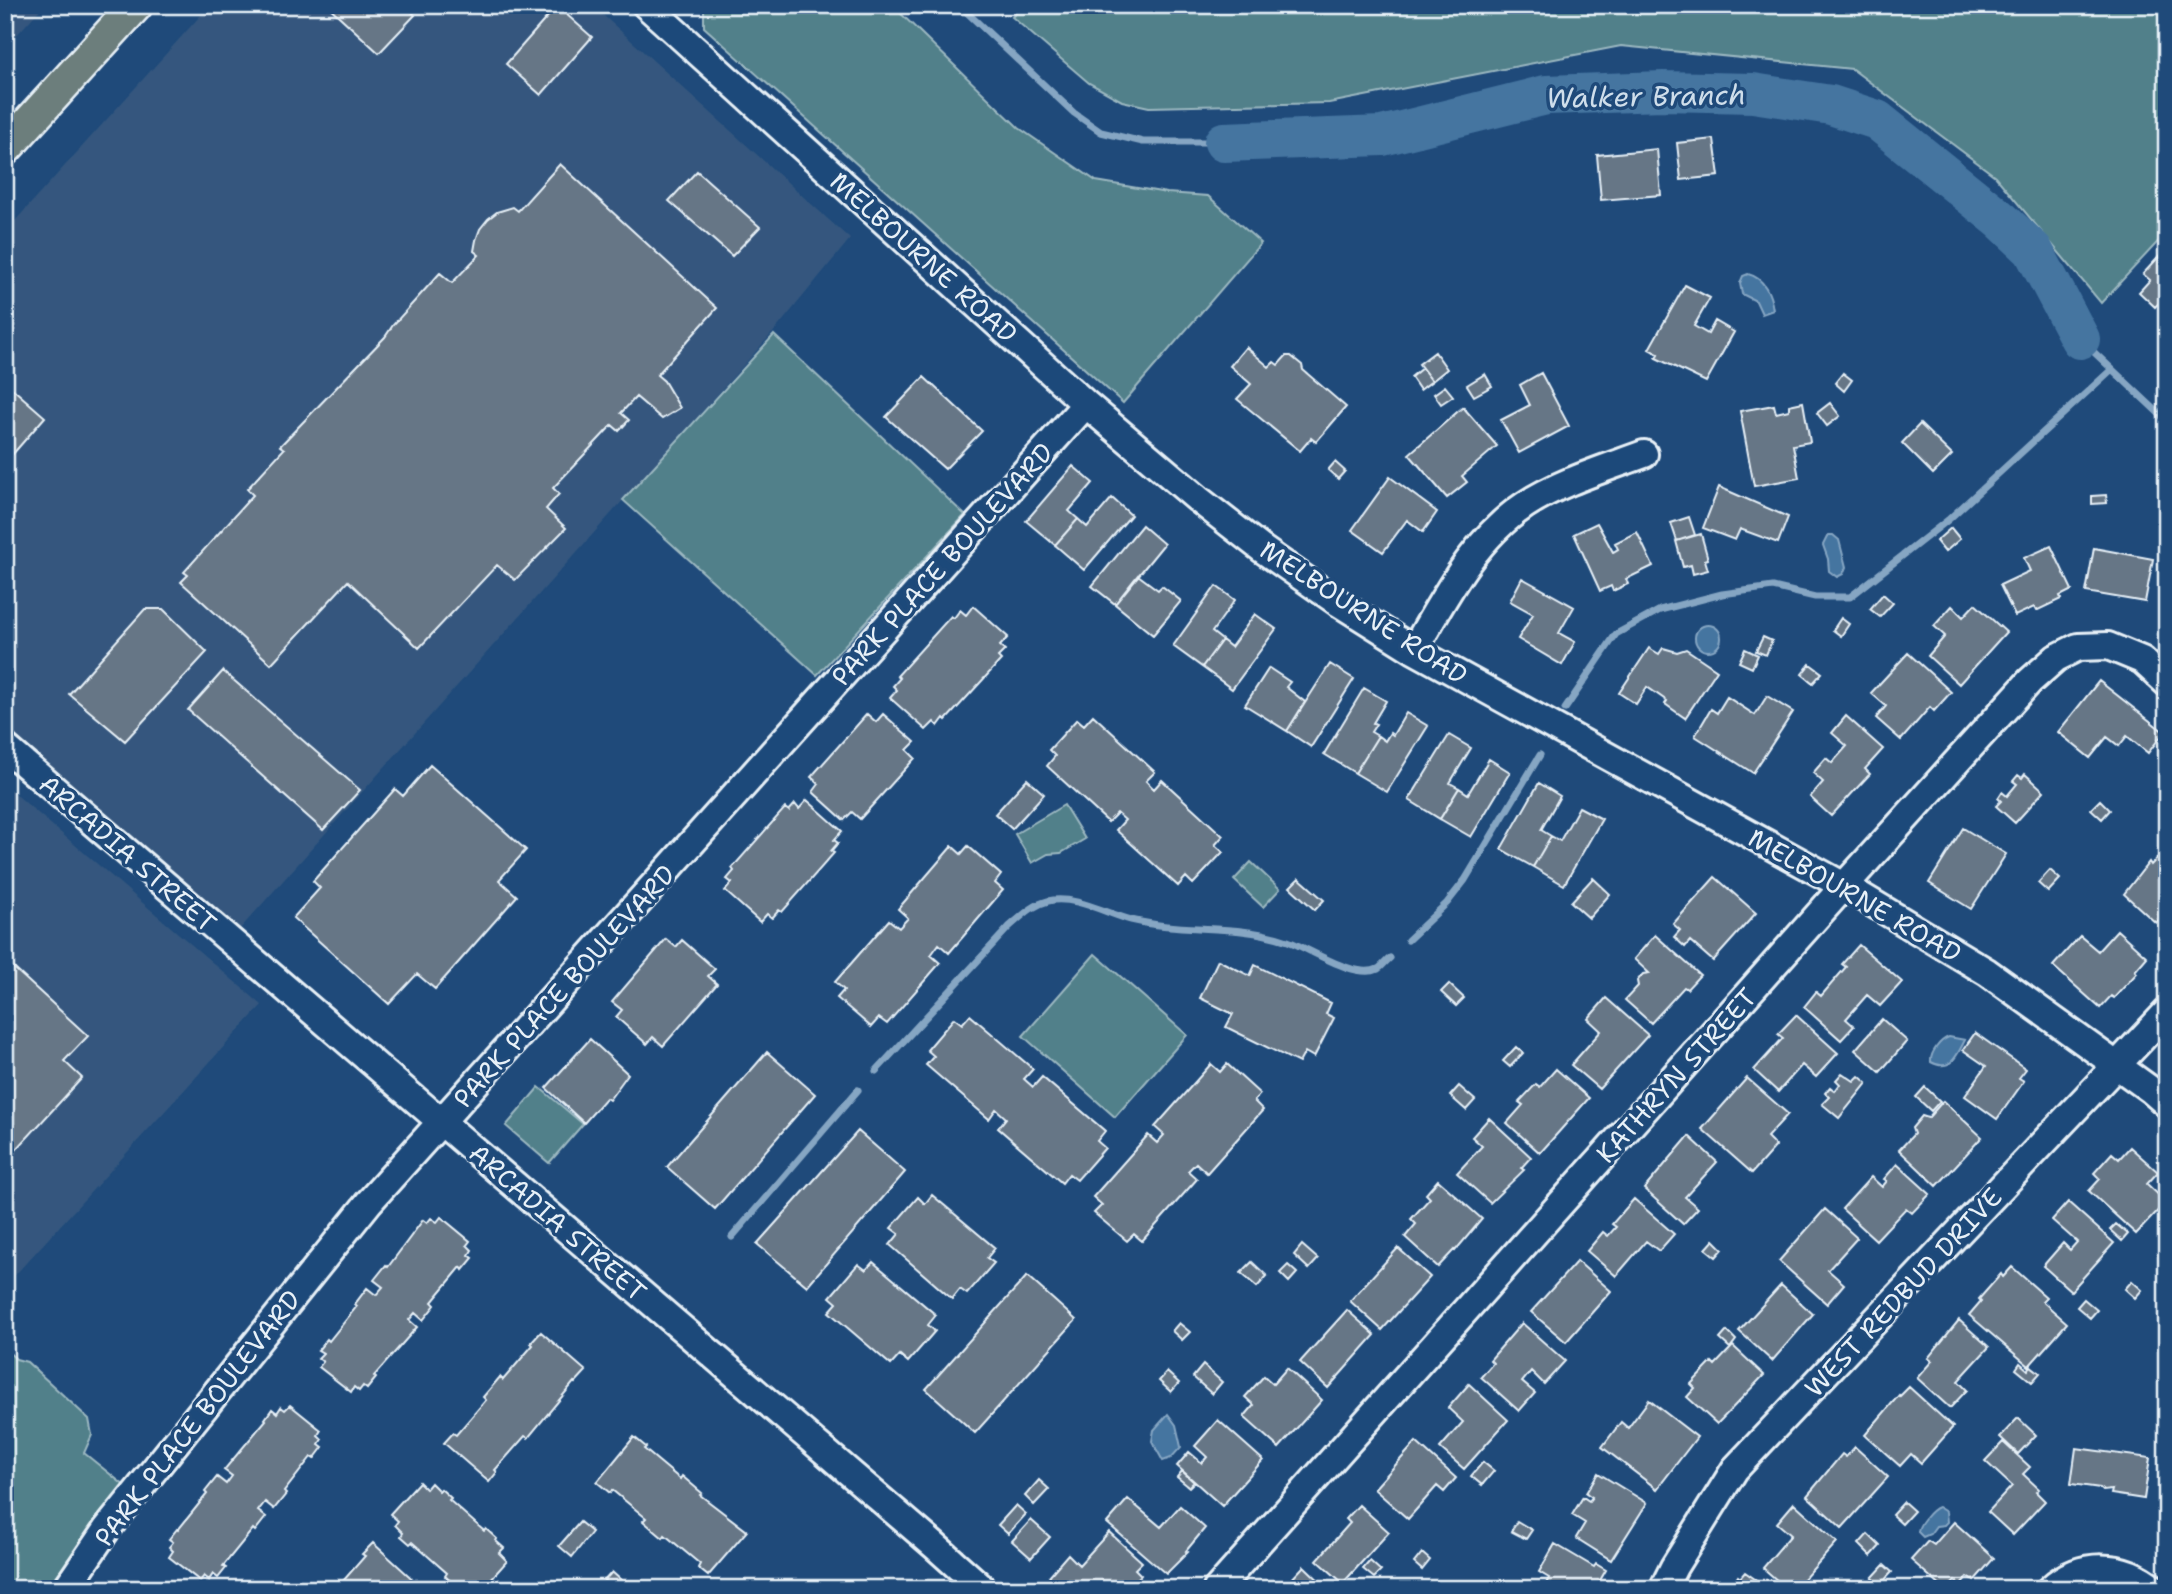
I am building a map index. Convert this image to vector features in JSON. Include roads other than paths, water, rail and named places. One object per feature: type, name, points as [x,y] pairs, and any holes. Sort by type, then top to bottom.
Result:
[{"type":"main road","points":[[5,149],[136,5]]},
{"type":"street","name":"MELBOURNE ROAD","points":[[646,5],[1086,404],[1198,499],[1262,549],[1339,603],[1414,650],[1844,886],[1987,972],[2167,1104]]},
{"type":"street","name":"PARK PLACE BOULEVARD","points":[[76,1585],[106,1530],[369,1202],[1086,404]]},
{"type":"street","points":[[1414,650],[1468,561],[1504,521],[1526,504],[1550,492],[1644,454]]},
{"type":"street","name":"KATHRYN STREET","points":[[1217,1589],[2030,681],[2056,658],[2078,647],[2108,646],[2142,660],[2167,683]]},
{"type":"street","name":"ARCADIA STREET","points":[[5,747],[915,1528],[982,1589]]},
{"type":"street","name":"WEST REDBUD DRIVE","points":[[1663,1589],[1735,1469],[2167,1012]]},
{"type":"street","points":[[2050,1589],[2065,1577],[2077,1572],[2106,1567],[2139,1577],[2155,1589]]},
{"type":"waterway","name":"Walker Branch","points":[[959,5],[1074,113],[1101,132],[1143,142],[1224,142]]},
{"type":"waterway","name":"Walker Branch","points":[[1224,142],[1382,136],[1546,95],[1663,91],[1753,93],[1831,105],[1877,120],[2001,220],[2033,250],[2080,339]]},
{"type":"waterway","name":"Walker Branch","points":[[2080,339],[2167,421]]},
{"type":"waterway","points":[[1565,709],[1616,634],[1660,610],[1722,594],[1773,587],[1815,597],[1850,597],[1948,520],[2111,370]]},
{"type":"waterway","points":[[1408,940],[1447,903],[1465,880],[1540,755]]},
{"type":"waterway","points":[[876,1071],[1009,927],[1032,908],[1048,901],[1069,900],[1151,924],[1269,935],[1358,970],[1378,969],[1390,958]]},
{"type":"waterway","points":[[732,1237],[858,1090]]}]
